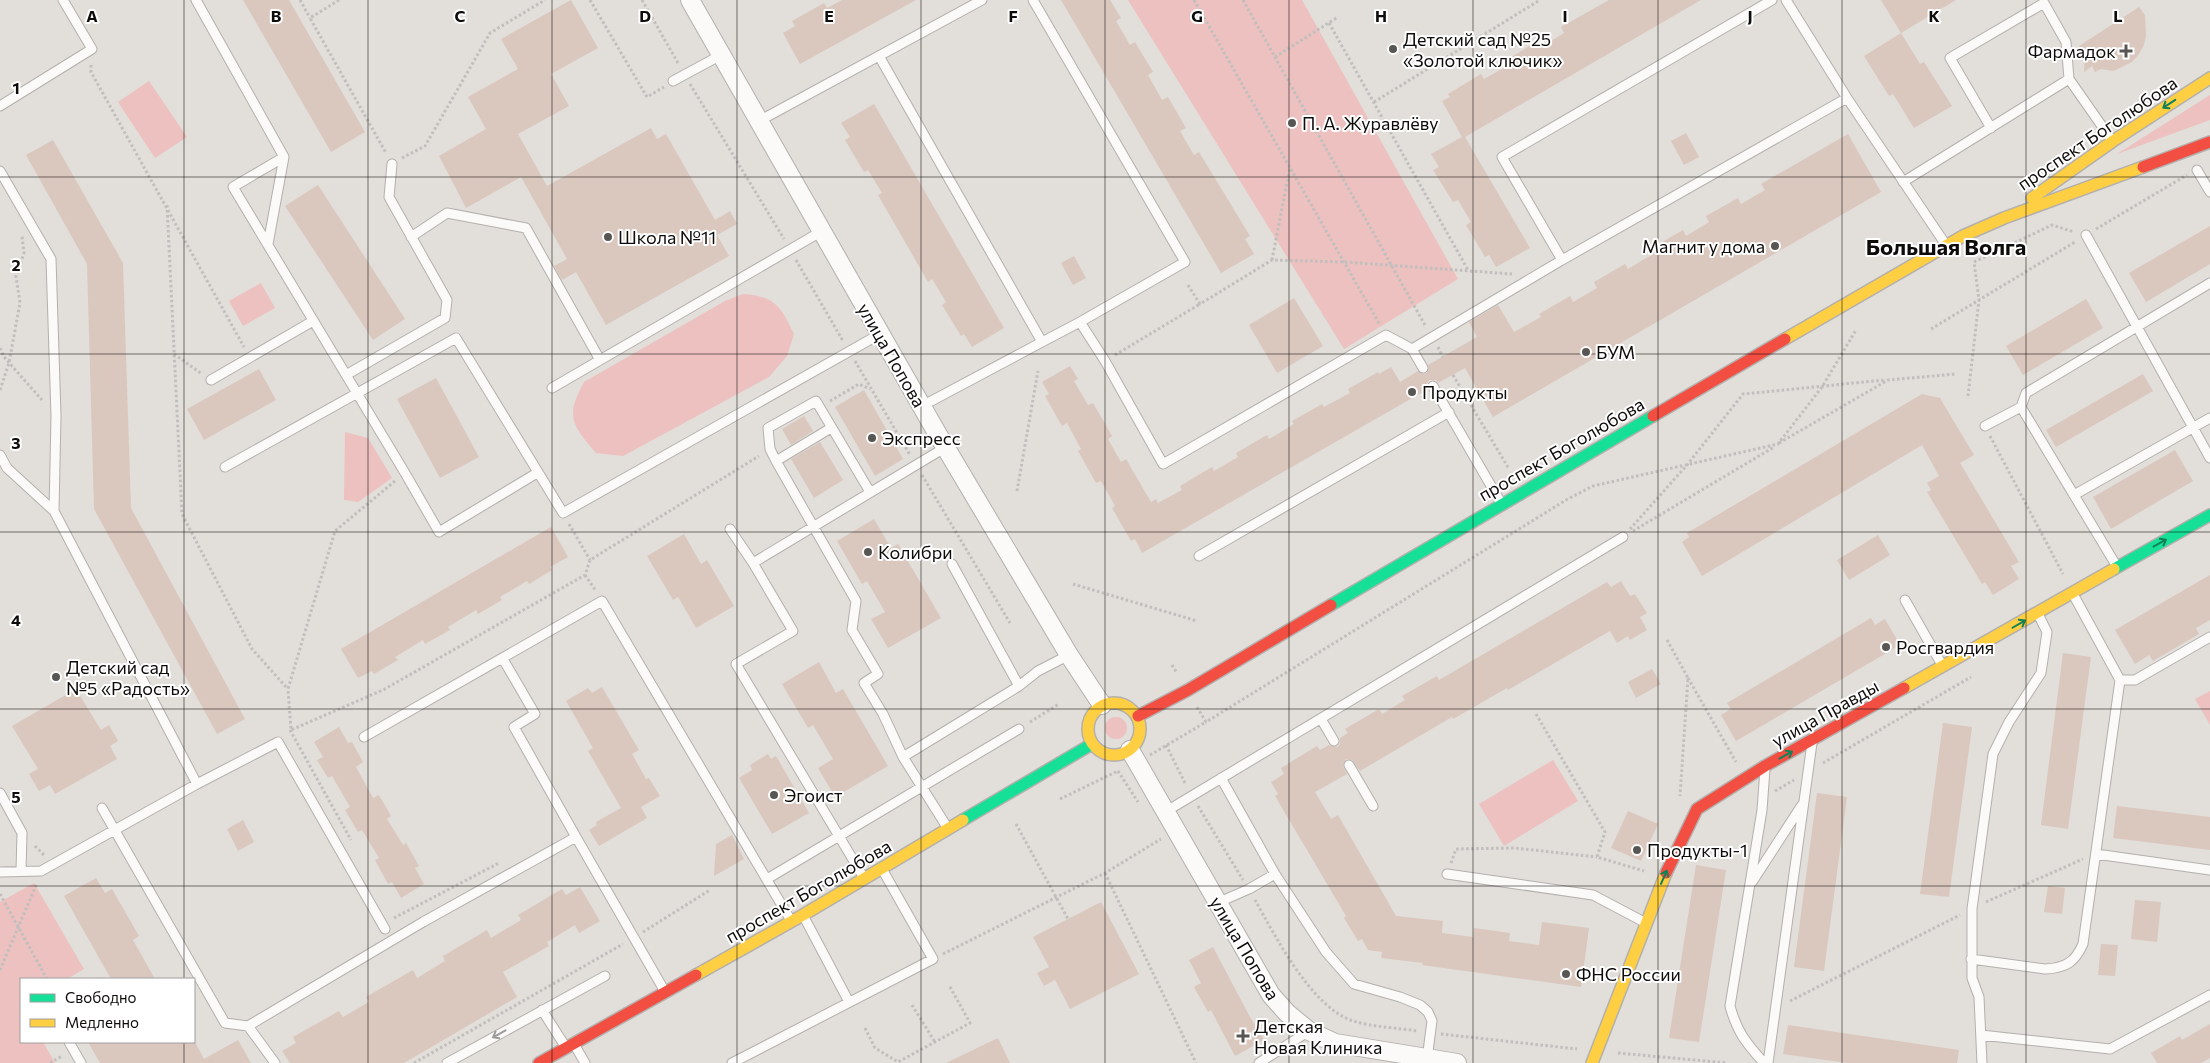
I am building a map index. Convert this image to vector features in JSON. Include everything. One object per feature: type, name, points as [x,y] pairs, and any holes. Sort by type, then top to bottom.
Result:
[{"type":"main road","name":"проспект Боголюбова","points":[[2004,218],[2113,141],[2210,78]]},
{"type":"main road","name":"проспект Боголюбова","points":[[1138,716],[1188,690],[1501,504],[1946,246],[2004,218],[2210,142]]},
{"type":"main road","name":"улица Правды","points":[[1592,1063],[1664,877],[1697,809],[1765,766],[2038,614],[2210,515]]},
{"type":"main road","points":[[1112,702],[1122,703],[1131,708],[1138,716],[1141,725],[1140,735],[1137,744],[1130,750],[1120,755],[1110,755],[1100,751],[1092,744],[1088,733],[1088,722],[1093,712],[1102,705],[1112,702]]},
{"type":"main road","name":"проспект Боголюбова","points":[[543,1062],[792,922],[1092,744]]},
{"type":"street","name":"улица Попова","points":[[690,0],[922,406],[1069,655],[1102,705]]},
{"type":"street","name":"улица Попова","points":[[1130,750],[1271,995],[1287,1013],[1309,1031],[1335,1043],[1457,1063]]},
{"type":"lane","points":[[0,106],[92,49],[63,0]]},
{"type":"lane","points":[[196,0],[284,157],[268,244]]},
{"type":"lane","points":[[759,121],[982,0]]},
{"type":"lane","points":[[922,406],[1080,322],[1185,262],[1033,0]]},
{"type":"lane","points":[[1562,260],[1502,157],[1772,0]]},
{"type":"lane","points":[[1786,0],[1847,98],[1946,246]]},
{"type":"lane","points":[[1991,128],[1950,58],[2044,3],[2066,42],[2069,79],[2113,141]]},
{"type":"lane","points":[[673,81],[721,55]]},
{"type":"lane","points":[[879,56],[1042,342]]},
{"type":"lane","points":[[1903,182],[2069,79]]},
{"type":"lane","points":[[1412,349],[1562,260],[1847,98]]},
{"type":"lane","points":[[284,157],[233,187],[406,473],[439,532],[537,472]]},
{"type":"lane","points":[[346,375],[445,318],[447,300],[389,197],[392,164]]},
{"type":"lane","points":[[2197,170],[2210,192]]},
{"type":"lane","points":[[0,171],[51,259],[56,416],[54,511]]},
{"type":"lane","points":[[411,236],[448,214],[526,228],[600,360]]},
{"type":"lane","points":[[552,388],[822,231]]},
{"type":"lane","points":[[2086,235],[2210,458]]},
{"type":"lane","points":[[1985,426],[2021,407],[2026,393],[2210,283]]},
{"type":"lane","points":[[211,380],[313,321]]},
{"type":"lane","points":[[1080,322],[1105,362],[1162,464],[1386,335],[1412,349],[1423,368]]},
{"type":"lane","points":[[225,467],[456,338],[563,513],[880,334]]},
{"type":"lane","points":[[1433,386],[1501,504]]},
{"type":"lane","points":[[870,492],[818,408],[816,401],[768,428],[770,449],[776,461],[856,601],[852,630],[878,674],[864,683],[883,714],[903,757],[948,829]]},
{"type":"lane","points":[[2021,407],[2117,567]]},
{"type":"lane","points":[[1199,556],[1448,412]]},
{"type":"lane","points":[[2074,494],[2210,418]]},
{"type":"lane","points":[[776,461],[831,428]]},
{"type":"lane","points":[[753,563],[946,447]]},
{"type":"lane","points":[[0,455],[3,470],[54,511],[196,784]]},
{"type":"lane","points":[[730,529],[753,563],[793,630],[736,664],[864,879]]},
{"type":"lane","points":[[1165,812],[1623,537]]},
{"type":"lane","points":[[952,564],[1019,686]]},
{"type":"lane","points":[[1970,959],[2046,969],[2067,964],[2077,958],[2083,944],[2120,680],[2072,593]]},
{"type":"lane","points":[[1906,600],[1943,667]]},
{"type":"lane","points":[[364,737],[602,601],[792,922]]},
{"type":"lane","points":[[1982,1063],[1978,997],[1972,978],[1970,959],[1972,909],[1993,754],[2009,722],[2041,673],[2047,632],[2038,614]]},
{"type":"lane","points":[[2120,680],[2135,680],[2210,637]]},
{"type":"lane","points":[[903,757],[1019,686],[1038,671],[1069,655]]},
{"type":"lane","points":[[503,659],[535,714],[514,726],[666,993]]},
{"type":"lane","points":[[1321,719],[1334,742]]},
{"type":"lane","points":[[766,879],[1019,729]]},
{"type":"lane","points":[[1768,1063],[1812,740]]},
{"type":"lane","points":[[0,872],[42,871],[196,784],[278,742],[385,929]]},
{"type":"lane","points":[[1349,765],[1373,806]]},
{"type":"lane","points":[[1764,1063],[1745,1042],[1736,1027],[1730,1006],[1764,798],[1765,766]]},
{"type":"lane","points":[[1221,778],[1275,874],[1326,952],[1354,984],[1400,997],[1420,1005],[1428,1012],[1432,1021],[1426,1059]]},
{"type":"lane","points":[[0,793],[22,833],[21,871]]},
{"type":"lane","points":[[1749,886],[1804,803]]},
{"type":"lane","points":[[102,808],[225,1023],[248,1026],[422,922],[576,837]]},
{"type":"lane","points":[[2096,854],[2210,870]]},
{"type":"lane","points":[[732,1063],[933,959],[882,869]]},
{"type":"lane","points":[[1217,903],[1249,890],[1275,874]]},
{"type":"lane","points":[[1447,874],[1593,895],[1646,923]]},
{"type":"lane","points":[[803,915],[849,1002]]},
{"type":"lane","points":[[447,1063],[605,976]]},
{"type":"lane","points":[[1981,1035],[2110,1049],[2210,995]]},
{"type":"lane","points":[[542,1010],[569,1046],[585,1063]]},
{"type":"lane","points":[[248,1026],[275,1063]]},
{"type":"lane","points":[[1259,1063],[1309,1031]]},
{"type":"lane","points":[[70,1043],[81,1063]]},
{"type":"path","points":[[300,0],[392,164],[425,146],[490,33],[545,0]]},
{"type":"path","points":[[310,18],[339,0]]},
{"type":"path","points":[[590,0],[647,97],[673,81]]},
{"type":"path","points":[[642,0],[790,249],[870,389],[1010,623]]},
{"type":"path","points":[[1194,0],[1386,335]]},
{"type":"path","points":[[1244,0],[1421,318]]},
{"type":"path","points":[[1374,102],[1540,0]]},
{"type":"path","points":[[1275,56],[1338,17]]},
{"type":"path","points":[[1329,23],[1469,271]]},
{"type":"path","points":[[92,49],[91,72],[167,205],[250,358]]},
{"type":"path","points":[[1272,260],[1290,167]]},
{"type":"path","points":[[1931,329],[2197,170]]},
{"type":"path","points":[[0,390],[9,363],[20,303],[16,276],[24,253],[20,205]]},
{"type":"path","points":[[167,205],[182,514],[252,649],[288,689]]},
{"type":"path","points":[[1968,396],[1979,300],[1974,262],[2052,225],[2086,235]]},
{"type":"path","points":[[1105,362],[1272,260],[1345,262],[1535,276]]},
{"type":"path","points":[[1188,285],[1200,304]]},
{"type":"path","points":[[1172,665],[1206,722],[1566,500],[1593,486],[1778,444],[1822,387],[1856,330]]},
{"type":"path","points":[[0,348],[9,363],[56,416]]},
{"type":"path","points":[[174,354],[211,380]]},
{"type":"path","points":[[1017,492],[1038,371]]},
{"type":"path","points":[[1623,537],[1687,466],[1743,394],[1956,374]]},
{"type":"path","points":[[1453,375],[1509,469]]},
{"type":"path","points":[[1623,537],[1888,380]]},
{"type":"path","points":[[818,408],[859,384],[870,389]]},
{"type":"path","points":[[1985,426],[2072,593]]},
{"type":"path","points":[[291,730],[383,690],[585,575],[590,560],[770,449]]},
{"type":"path","points":[[352,841],[291,730],[288,689],[335,531],[406,473]]},
{"type":"path","points":[[563,513],[590,560]]},
{"type":"path","points":[[585,575],[602,601]]},
{"type":"path","points":[[1073,584],[1197,621]]},
{"type":"path","points":[[1667,640],[1738,767]]},
{"type":"path","points":[[1764,798],[1978,672]]},
{"type":"path","points":[[1680,800],[1688,678]]},
{"type":"path","points":[[1019,729],[1059,704]]},
{"type":"path","points":[[1536,714],[1605,832],[1597,857]]},
{"type":"path","points":[[1166,745],[1192,796],[1249,890]]},
{"type":"path","points":[[1118,771],[1142,809]]},
{"type":"path","points":[[1016,824],[1058,897],[1068,919]]},
{"type":"path","points":[[933,959],[1106,873],[1162,840],[1157,832]]},
{"type":"path","points":[[1447,874],[1456,849],[1515,848],[1597,857],[1664,877]]},
{"type":"path","points":[[1776,1008],[1972,909],[2096,854]]},
{"type":"path","points":[[390,910],[394,918],[507,858]]},
{"type":"path","points":[[0,970],[42,871]]},
{"type":"path","points":[[1106,873],[1196,1063]]},
{"type":"path","points":[[414,1063],[634,938],[710,890]]},
{"type":"path","points":[[0,894],[46,978]]},
{"type":"path","points":[[864,1028],[875,1048],[898,1062],[970,1023],[949,985]]},
{"type":"path","points":[[912,1005],[935,1042]]},
{"type":"path","points":[[1598,1051],[1727,1063]]},
{"type":"shaded area","points":[[1128,0],[1302,0],[1458,279],[1344,349]]},
{"type":"shaded area","points":[[149,81],[187,137],[155,158],[118,102]]},
{"type":"shaded area","points":[[2210,95],[2210,120],[2117,154]]},
{"type":"shaded area","points":[[261,283],[275,308],[243,326],[229,301]]},
{"type":"shaded area","points":[[743,294],[770,300],[781,310],[794,334],[787,356],[769,377],[623,456],[596,453],[581,435],[574,420],[574,404],[584,382],[725,301]]},
{"type":"shaded area","points":[[345,432],[368,438],[392,478],[358,502],[344,500]]},
{"type":"shaded area","points":[[2210,691],[2210,725],[2195,699]]},
{"type":"shaded area","points":[[1116,717],[1126,724],[1127,728],[1120,738],[1116,739],[1106,732],[1105,728],[1112,718]]},
{"type":"shaded area","points":[[1553,760],[1578,801],[1504,846],[1479,804]]},
{"type":"shaded area","points":[[34,883],[84,969],[69,978],[20,978],[20,1043],[44,1043],[55,1063],[0,1063],[0,902]]},
{"type":"building","points":[[243,0],[289,0],[365,132],[331,152]]},
{"type":"building","points":[[571,0],[598,48],[551,74],[569,106],[518,134],[547,186],[651,128],[657,139],[666,134],[715,220],[730,211],[737,224],[717,235],[729,256],[606,325],[576,272],[562,280],[554,266],[567,259],[521,177],[466,208],[439,156],[486,129],[468,97],[518,69],[501,39]]},
{"type":"building","points":[[842,0],[916,0],[800,64],[783,33],[795,26],[792,21],[824,3],[827,8]]},
{"type":"building","points":[[1061,0],[1110,0],[1121,18],[1116,21],[1130,45],[1135,42],[1153,72],[1148,75],[1162,100],[1168,97],[1186,128],[1180,131],[1194,155],[1199,152],[1250,236],[1245,239],[1254,254],[1221,273]]},
{"type":"building","points":[[1609,0],[1701,0],[1465,137],[1530,248],[1496,267],[1489,255],[1485,257],[1466,225],[1471,222],[1458,200],[1453,202],[1433,170],[1439,167],[1431,154],[1462,137],[1442,101],[1450,97],[1448,94],[1481,74],[1484,79],[1509,65],[1506,60],[1538,41],[1541,47],[1564,33],[1561,27]]},
{"type":"building","points":[[1881,0],[1956,0],[1901,33]]},
{"type":"building","points":[[2139,7],[2145,15],[2146,36],[2139,54],[2132,62],[2113,71],[2101,69],[2095,72],[2092,66],[2084,72],[2085,56],[2079,46]]},
{"type":"building","points":[[1901,33],[1920,64],[1924,62],[1952,106],[1914,128],[1893,94],[1889,96],[1864,56]]},
{"type":"building","points":[[874,104],[1004,328],[972,347],[964,334],[961,336],[942,305],[946,302],[932,279],[928,282],[878,195],[882,193],[868,170],[864,172],[845,140],[850,137],[841,123]]},
{"type":"building","points":[[1686,133],[1699,157],[1684,165],[1671,141]]},
{"type":"building","points":[[1848,134],[1881,192],[1493,417],[1465,368],[1438,383],[1436,380],[1430,380],[1427,383],[1428,389],[1142,553],[1135,539],[1131,541],[1112,508],[1115,506],[1101,481],[1096,483],[1078,451],[1081,449],[1067,423],[1062,426],[1045,396],[1049,394],[1042,382],[1070,366],[1078,379],[1074,381],[1088,405],[1093,403],[1112,436],[1108,439],[1121,462],[1126,459],[1151,502],[1156,499],[1158,503],[1182,490],[1180,486],[1212,467],[1214,471],[1238,457],[1236,453],[1267,435],[1269,439],[1294,424],[1292,421],[1322,404],[1324,407],[1350,393],[1348,389],[1378,372],[1379,374],[1391,367],[1400,382],[1418,371],[1423,374],[1427,373],[1428,365],[1477,337],[1469,322],[1498,305],[1514,332],[1541,317],[1539,314],[1570,296],[1573,302],[1597,288],[1594,282],[1625,264],[1628,269],[1653,254],[1650,249],[1683,230],[1686,236],[1709,222],[1706,216],[1738,198],[1741,204],[1765,190],[1761,184]]},
{"type":"building","points":[[53,140],[123,263],[131,508],[245,719],[217,734],[94,509],[87,264],[26,155]]},
{"type":"building","points":[[318,185],[405,319],[373,340],[285,206]]},
{"type":"building","points":[[2210,226],[2210,264],[2146,302],[2129,273]]},
{"type":"building","points":[[1074,256],[1086,278],[1073,285],[1061,263]]},
{"type":"building","points":[[1294,298],[1323,346],[1277,373],[1249,325]]},
{"type":"building","points":[[2086,299],[2103,328],[2023,375],[2006,346]]},
{"type":"building","points":[[259,369],[276,400],[204,440],[187,409]]},
{"type":"building","points":[[2143,374],[2153,391],[2056,447],[2046,430]]},
{"type":"building","points":[[436,378],[479,457],[440,478],[397,399]]},
{"type":"building","name":"Экспресс","points":[[864,390],[903,459],[875,476],[835,407]]},
{"type":"building","points":[[1922,394],[1940,398],[1974,455],[1960,463],[2019,562],[2011,566],[2019,579],[1993,595],[1985,582],[1982,584],[1927,492],[1931,490],[1927,483],[1939,476],[1922,445],[1702,576],[1682,542],[1689,537],[1687,533]]},
{"type":"building","points":[[804,416],[813,431],[791,445],[782,429]]},
{"type":"building","points":[[820,442],[843,480],[814,498],[791,459]]},
{"type":"building","points":[[2175,450],[2193,481],[2111,529],[2093,497]]},
{"type":"building","points":[[874,519],[891,548],[898,544],[941,618],[888,648],[871,619],[885,612],[867,581],[862,584],[837,541]]},
{"type":"building","points":[[551,527],[568,557],[550,567],[552,570],[529,584],[527,581],[500,597],[502,600],[478,614],[476,610],[448,627],[450,630],[425,644],[423,640],[395,657],[398,660],[374,674],[372,671],[358,678],[341,649]]},
{"type":"building","points":[[684,534],[701,564],[707,560],[734,606],[696,628],[678,597],[673,600],[647,556]]},
{"type":"building","points":[[1878,535],[1890,555],[1849,580],[1837,560]]},
{"type":"building","points":[[2210,575],[2210,620],[2196,628],[2199,634],[2153,661],[2149,655],[2135,664],[2115,630]]},
{"type":"building","points":[[1621,581],[1630,596],[1635,594],[1647,613],[1640,617],[1647,630],[1630,640],[1628,636],[1617,643],[1610,631],[1508,690],[1507,688],[1453,719],[1452,717],[1360,771],[1352,760],[1346,759],[1343,766],[1347,774],[1315,792],[1331,819],[1338,815],[1396,916],[1443,921],[1442,933],[1473,937],[1474,928],[1510,933],[1509,941],[1539,945],[1542,922],[1589,928],[1581,987],[1381,958],[1382,952],[1368,950],[1362,939],[1358,941],[1344,918],[1346,916],[1275,796],[1278,794],[1271,782],[1284,774],[1281,768],[1317,746],[1320,750],[1329,745],[1337,747],[1340,744],[1340,738],[1348,733],[1345,729],[1379,709],[1382,714],[1405,700],[1402,696],[1437,676],[1439,680],[1607,582],[1611,587]]},
{"type":"building","points":[[1871,618],[1875,625],[1885,619],[1900,645],[1736,741],[1721,715],[1731,709],[1727,703]]},
{"type":"building","points":[[2063,653],[2091,657],[2068,829],[2041,825]]},
{"type":"building","points":[[819,662],[836,693],[843,689],[888,766],[835,797],[818,768],[833,759],[813,725],[808,728],[782,684]]},
{"type":"building","points":[[1652,669],[1661,684],[1636,698],[1628,682]]},
{"type":"building","points":[[602,687],[639,750],[632,754],[646,779],[649,778],[660,796],[641,807],[647,818],[599,846],[589,830],[597,825],[596,822],[621,808],[588,751],[593,748],[566,701],[588,688],[592,693]]},
{"type":"building","points":[[76,689],[101,730],[109,725],[118,741],[110,746],[117,759],[55,794],[50,785],[39,791],[29,774],[38,769],[12,726]]},
{"type":"building","points":[[1943,723],[1972,727],[1949,897],[1920,894]]},
{"type":"building","points":[[339,727],[348,743],[352,742],[363,762],[356,767],[373,798],[379,795],[391,816],[387,819],[403,845],[406,843],[419,866],[415,868],[424,884],[401,898],[392,882],[388,884],[375,860],[379,858],[362,830],[358,832],[345,810],[350,807],[332,776],[328,778],[317,760],[323,757],[314,742]]},
{"type":"building","name":"Эгоист","points":[[768,754],[771,759],[776,756],[809,813],[772,834],[739,778],[752,770],[750,765]]},
{"type":"building","points":[[1817,793],[1847,797],[1824,971],[1794,967]]},
{"type":"building","points":[[2117,806],[2210,817],[2210,850],[2113,838]]},
{"type":"building","points":[[1628,811],[1658,824],[1641,861],[1611,848]]},
{"type":"building","points":[[243,820],[254,842],[238,851],[227,829]]},
{"type":"building","points":[[732,835],[744,859],[714,876],[716,844]]},
{"type":"building","points":[[1696,865],[1726,870],[1699,1042],[1669,1038]]},
{"type":"building","points":[[96,878],[105,893],[112,889],[139,936],[133,940],[154,978],[110,978],[64,896]]},
{"type":"building","points":[[2048,886],[2065,888],[2062,914],[2044,912]]},
{"type":"building","points":[[580,887],[600,921],[579,933],[575,925],[547,942],[549,946],[503,972],[517,997],[404,1063],[290,1063],[282,1051],[296,1043],[293,1037],[339,1011],[343,1017],[369,1002],[366,997],[413,970],[417,978],[445,961],[443,956],[487,930],[491,938],[521,920],[518,915],[562,889],[566,895]]},
{"type":"building","points":[[2135,900],[2161,902],[2157,942],[2131,939]]},
{"type":"building","points":[[1101,902],[1139,974],[1070,1009],[1055,980],[1044,986],[1037,973],[1049,967],[1033,937]]},
{"type":"building","points":[[2101,944],[2118,945],[2115,976],[2098,975]]},
{"type":"building","points":[[1213,947],[1264,1040],[1235,1056],[1211,1010],[1208,1012],[1194,987],[1201,983],[1189,960]]},
{"type":"building","points":[[2210,1024],[2210,1058],[2201,1063],[2157,1063],[2151,1053],[2180,1036],[2182,1040]]},
{"type":"building","points":[[1788,1025],[1959,1050],[1957,1063],[1847,1063],[1783,1054]]},
{"type":"building","points":[[998,1038],[1010,1063],[946,1063]]},
{"type":"building","points":[[238,1040],[251,1063],[100,1063],[89,1043],[195,1042],[204,1059]]},
{"type":"traffic: fast","points":[[1331,605],[1653,416]]},
{"type":"traffic: fast","points":[[2114,569],[2210,515]]},
{"type":"traffic: fast","points":[[963,820],[1092,744]]},
{"type":"traffic: slow","points":[[2032,198],[2113,141],[2210,78]]},
{"type":"traffic: slow","points":[[1785,339],[1963,236],[2004,218],[2143,167]]},
{"type":"traffic: slow","points":[[1904,688],[2114,569]]},
{"type":"traffic: slow","points":[[1109,703],[1119,703],[1133,710],[1140,724],[1140,729],[1140,734],[1133,748],[1119,755],[1109,755],[1099,751],[1092,744],[1088,734],[1088,724],[1092,714],[1099,707],[1109,703]]},
{"type":"traffic: slow","points":[[696,975],[803,915],[963,820]]},
{"type":"traffic: slow","points":[[1592,1063],[1666,873]]},
{"type":"traffic: jam","points":[[2143,167],[2210,142]]},
{"type":"traffic: jam","points":[[1653,416],[1785,339]]},
{"type":"traffic: jam","points":[[1138,716],[1188,690],[1331,605]]},
{"type":"traffic: jam","points":[[1666,873],[1697,809],[1765,766],[1904,688]]},
{"type":"traffic: jam","points":[[539,1063],[696,975]]},
{"type":"place","name":"Детский сад №25 «Золотой ключик»","points":[[1393,49]]},
{"type":"place","name":"Фармадок","points":[[2126,51]]},
{"type":"place","name":"П. А. Журавлёву","points":[[1292,123]]},
{"type":"place","name":"Школа №11","points":[[608,237]]},
{"type":"place","name":"Магнит у дома","points":[[1775,246]]},
{"type":"place","name":"БУМ","points":[[1586,352]]},
{"type":"place","name":"Продукты","points":[[1412,392]]},
{"type":"place","name":"Экспресс","points":[[872,438]]},
{"type":"place","name":"Колибри","points":[[868,552]]},
{"type":"place","name":"Росгвардия","points":[[1886,647]]},
{"type":"place","name":"Детский сад №5 «Радость»","points":[[56,677]]},
{"type":"place","name":"Эгоист","points":[[774,795]]},
{"type":"place","name":"Продукты-1","points":[[1637,850]]},
{"type":"place","name":"ФНС России","points":[[1566,974]]},
{"type":"place","name":"Детская Новая Клиника","points":[[1243,1036]]},
{"type":"district","name":"Большая Волга","points":[[1946,246]]}]
